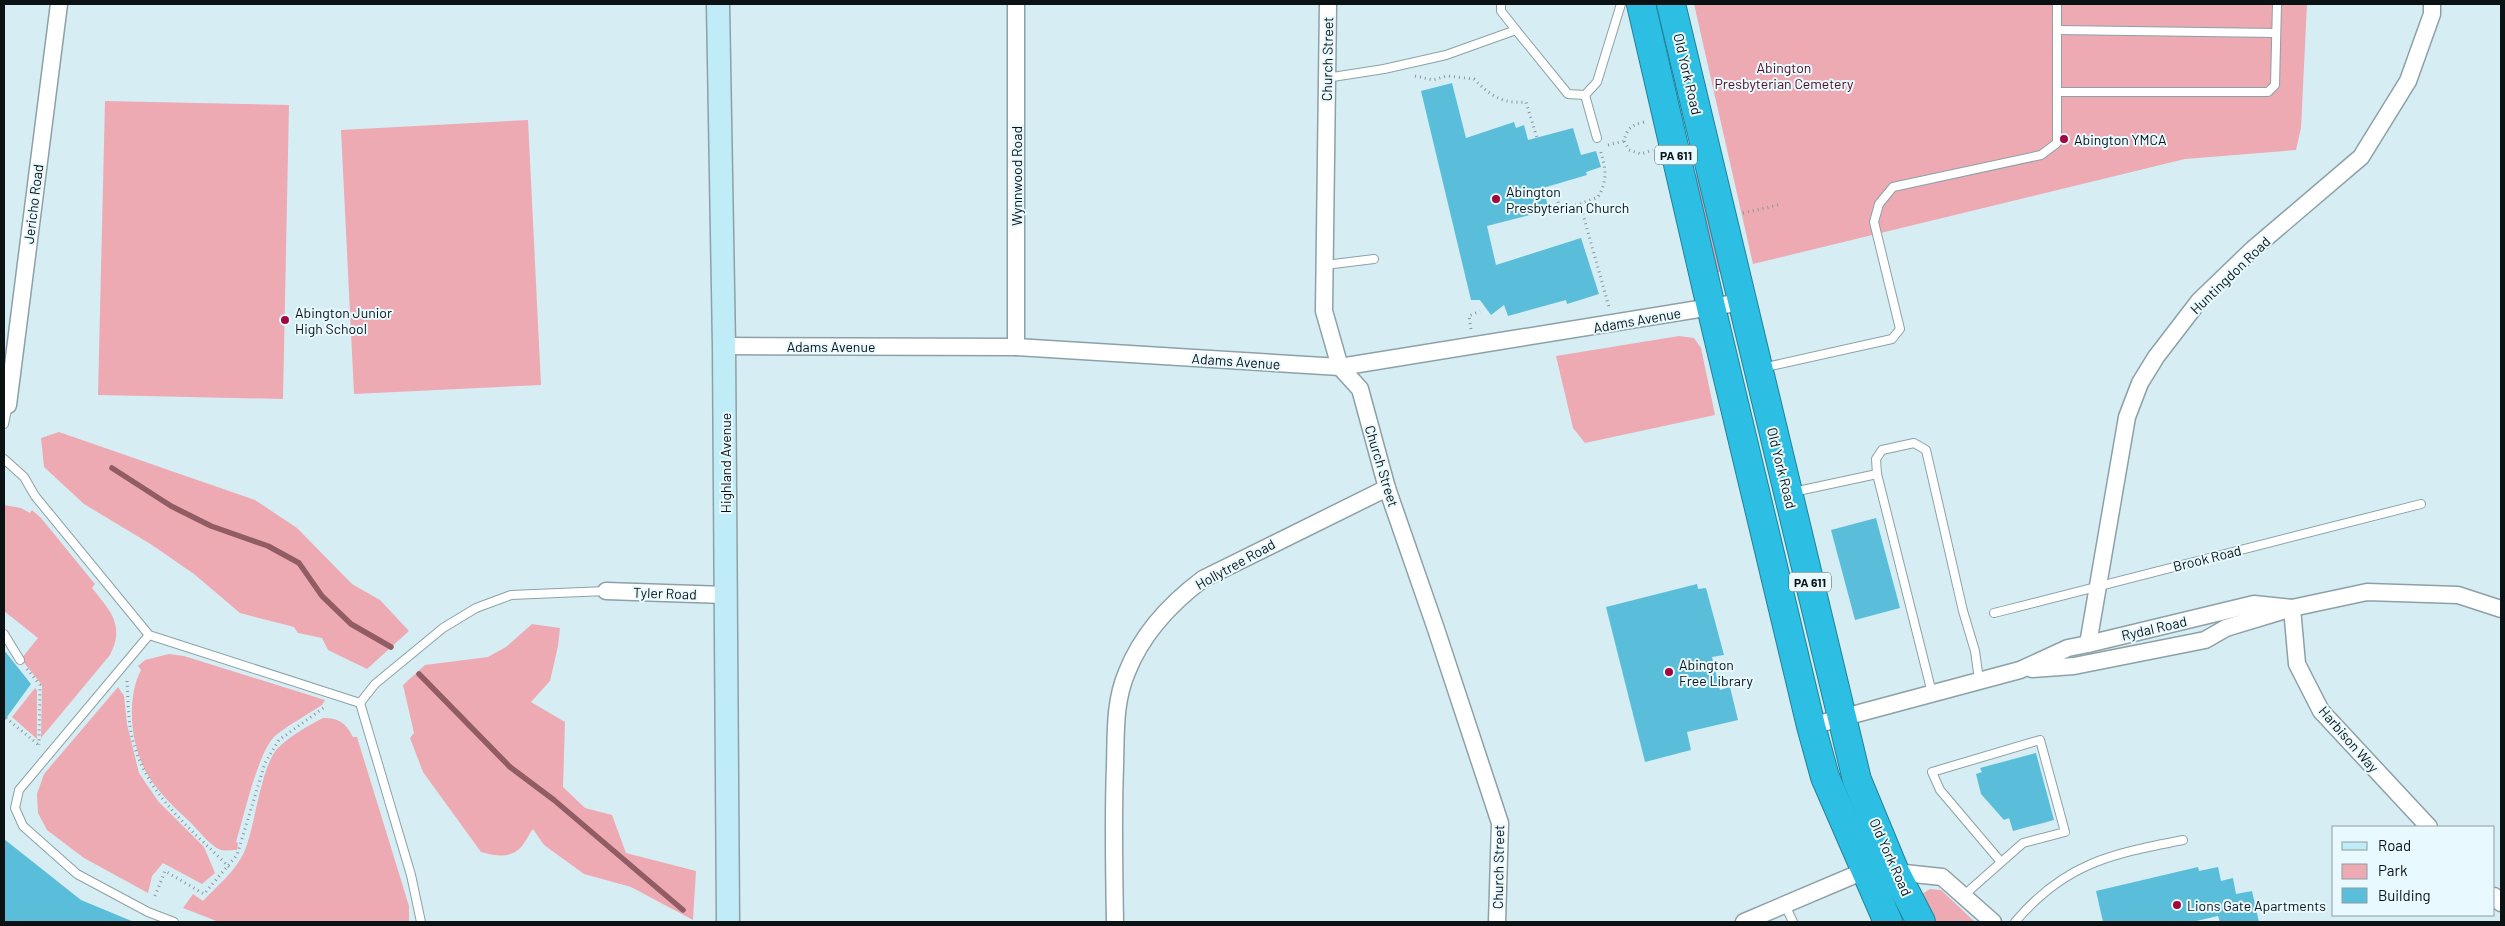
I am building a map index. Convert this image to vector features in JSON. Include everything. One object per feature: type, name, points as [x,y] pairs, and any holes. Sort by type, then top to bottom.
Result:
[{"type":"highway","name":"PA 611","points":[[1641,4],[1710,307],[1811,726],[1825,777],[1864,871],[1888,922]]},
{"type":"highway","name":"Old York Road","points":[[1671,4],[1857,780],[1896,872],[1921,922]]},
{"type":"street","name":"Jericho Road","points":[[8,405],[58,4]]},
{"type":"street","name":"Highland Avenue","points":[[718,4],[724,346],[728,922]]},
{"type":"street","name":"Wynnwood Road","points":[[1016,4],[1016,347]]},
{"type":"street","name":"Church Street","points":[[1328,4],[1324,311],[1340,367],[1360,389],[1387,488],[1500,824],[1497,922]]},
{"type":"street","name":"Huntingdon Road","points":[[2088,644],[2127,417],[2140,383],[2156,357],[2200,301],[2253,249],[2361,156],[2408,81],[2432,14],[2432,4]]},
{"type":"street","name":"Adams Avenue","points":[[724,346],[1016,347],[1340,367],[1742,302]]},
{"type":"street","name":"Hollytree Road","points":[[1114,922],[1113,814],[1116,705],[1126,672],[1143,640],[1180,596],[1203,579],[1387,488]]},
{"type":"street","name":"Tyler Road","points":[[606,591],[725,595]]},
{"type":"street","name":"Rydal Road","points":[[1811,726],[2020,670],[2074,666],[2205,640],[2226,628],[2292,608],[2368,592],[2458,595],[2501,609]]},
{"type":"street","name":"Rydal Road","points":[[2020,670],[2068,648],[2254,604],[2292,608]]},
{"type":"street","name":"Harbison Way","points":[[2292,608],[2297,664],[2321,711],[2428,826]]},
{"type":"street","points":[[2149,629],[2152,651]]},
{"type":"street","points":[[1744,922],[1864,871]]},
{"type":"street","points":[[1896,872],[1942,877],[1993,922]]},
{"type":"lane","points":[[1501,4],[1501,11],[1568,94],[1585,95]]},
{"type":"lane","points":[[1585,95],[1596,82],[1620,4]]},
{"type":"lane","points":[[1758,368],[1892,339],[1900,329],[1874,222],[1879,204],[1893,187],[2041,155],[2057,143],[2057,4]]},
{"type":"lane","points":[[2057,92],[2268,92],[2275,85],[2277,4]]},
{"type":"lane","points":[[1326,78],[1384,69],[1446,55],[1516,30]]},
{"type":"lane","points":[[2057,30],[2276,33]]},
{"type":"lane","points":[[1585,95],[1597,138]]},
{"type":"lane","points":[[1325,265],[1374,259]]},
{"type":"lane","points":[[4,424],[8,405]]},
{"type":"lane","points":[[1932,693],[1877,474],[1876,459],[1882,450],[1914,443],[1926,450],[1963,611],[1975,651],[1980,680]]},
{"type":"lane","points":[[4,459],[24,477],[35,496],[149,635],[360,703]]},
{"type":"lane","points":[[1788,493],[1877,474]]},
{"type":"lane","name":"Brook Road","points":[[1994,613],[2421,504]]},
{"type":"lane","points":[[360,703],[375,684],[443,628],[476,608],[511,596],[606,591]]},
{"type":"lane","points":[[4,634],[20,660]]},
{"type":"lane","points":[[149,635],[19,790],[15,808],[23,826],[77,874],[148,912],[174,922]]},
{"type":"lane","points":[[360,703],[410,875],[421,922]]},
{"type":"lane","points":[[1963,896],[2023,843],[2065,832],[2040,740],[1932,772],[1940,790],[2001,862]]},
{"type":"lane","points":[[2015,922],[2033,902],[2080,867],[2123,852],[2183,840]]},
{"type":"lane","points":[[1785,905],[1793,922]]},
{"type":"path","points":[[1474,79],[1487,92],[1509,103],[1526,102],[1536,138]]},
{"type":"path","points":[[1652,120],[1632,125],[1626,132],[1624,141],[1630,150],[1641,154],[1658,148]]},
{"type":"path","points":[[1551,211],[1580,204],[1598,197],[1606,184],[1606,169],[1600,147],[1624,141]]},
{"type":"path","points":[[1556,192],[1560,208]]},
{"type":"path","points":[[1580,204],[1610,310]]},
{"type":"path","points":[[1743,213],[1778,205]]},
{"type":"path","points":[[1472,332],[1469,316],[1480,311]]},
{"type":"path","points":[[20,660],[40,685],[40,746]]},
{"type":"path","points":[[132,675],[127,679],[130,727],[138,760],[146,778],[160,799],[229,867]]},
{"type":"path","points":[[155,896],[165,872],[204,894],[229,867],[237,855],[265,763],[279,740],[328,704]]},
{"type":"path","points":[[6,718],[50,754]]},
{"type":"green space","name":"Abington YMCA","points":[[1694,4],[2307,4],[2301,128],[2296,150],[2185,159],[1753,264]]},
{"type":"green space","points":[[105,101],[289,105],[283,399],[98,395]]},
{"type":"green space","points":[[528,120],[541,385],[354,394],[341,130]]},
{"type":"green space","points":[[1699,174],[1723,272],[1718,272],[1695,175]]},
{"type":"green space","points":[[1679,336],[1694,338],[1701,348],[1715,415],[1585,443],[1573,428],[1556,356]]},
{"type":"green space","points":[[59,432],[255,500],[297,528],[352,584],[380,600],[409,631],[367,669],[328,650],[322,638],[298,633],[294,627],[240,613],[194,574],[152,545],[84,504],[44,467],[41,438]]},
{"type":"green space","points":[[4,505],[21,508],[30,513],[32,510],[41,518],[95,584],[92,588],[110,612],[116,627],[116,635],[110,655],[41,738],[42,685],[21,659],[38,638],[4,611]]},
{"type":"green space","points":[[532,624],[560,628],[550,681],[531,702],[565,722],[563,787],[585,808],[612,815],[626,853],[696,871],[693,920],[631,887],[584,874],[544,845],[533,829],[522,846],[513,853],[508,855],[492,855],[481,852],[423,772],[410,738],[414,733],[403,685],[425,665],[488,657],[506,647]]},
{"type":"green space","points":[[169,654],[184,656],[325,700],[322,705],[276,735],[269,743],[252,785],[236,842],[238,843],[237,850],[221,850],[208,841],[169,802],[151,780],[139,755],[132,726],[133,696],[141,670],[138,666],[145,660]]},
{"type":"green space","points":[[118,687],[124,696],[127,724],[139,773],[158,801],[204,847],[215,873],[202,884],[163,863],[152,876],[148,893],[84,858],[47,830],[38,813],[37,794],[44,774]]},
{"type":"green space","points":[[35,688],[37,690],[37,739],[12,717]]},
{"type":"green space","points":[[323,718],[338,720],[348,728],[353,737],[357,737],[409,906],[409,922],[219,922],[183,908],[193,894],[203,901],[237,864],[249,839],[263,781],[272,756],[283,743]]},
{"type":"green space","points":[[1930,889],[1941,890],[1975,922],[1930,922],[1921,905],[1922,894]]},
{"type":"building","name":"Abington Presbyterian Church","points":[[1452,83],[1466,138],[1514,122],[1516,128],[1524,125],[1528,140],[1573,128],[1581,155],[1596,151],[1601,167],[1586,172],[1587,175],[1543,188],[1549,210],[1487,226],[1496,265],[1581,238],[1599,294],[1567,304],[1566,300],[1508,316],[1504,305],[1491,315],[1480,300],[1471,300],[1421,91]]},
{"type":"building","points":[[1876,518],[1900,608],[1855,620],[1831,530]]},
{"type":"building","name":"Abington Free Library","points":[[1697,584],[1698,589],[1706,588],[1724,655],[1712,657],[1720,690],[1730,687],[1738,720],[1687,732],[1691,750],[1645,762],[1606,607]]},
{"type":"building","points":[[4,650],[31,684],[4,721]]},
{"type":"building","points":[[2036,753],[2054,820],[2013,831],[2009,818],[2004,820],[1981,794],[1976,774],[1982,772],[1980,768]]},
{"type":"building","points":[[4,839],[81,900],[134,922],[4,922]]},
{"type":"building","name":"Lions Gate Apartments","points":[[2198,867],[2199,871],[2218,867],[2221,881],[2233,878],[2236,894],[2252,891],[2259,922],[2220,922],[2218,916],[2192,922],[2103,922],[2096,891]]},
{"type":"waterway","points":[[112,468],[171,506],[211,526],[268,546],[299,563],[322,596],[351,624],[391,647]]},
{"type":"waterway","points":[[419,674],[510,767],[554,800],[683,910]]},
{"type":"place","name":"Abington YMCA","points":[[2064,139]]},
{"type":"place","name":"Abington Presbyterian Church","points":[[1496,199]]},
{"type":"place","name":"Abington Junior High School","points":[[285,320]]},
{"type":"place","name":"Abington Free Library","points":[[1669,672]]},
{"type":"place","name":"Lions Gate Apartments","points":[[2177,905]]},
{"type":"park label","name":"Abington Presbyterian Cemetery","points":[[1784,76]]}]
